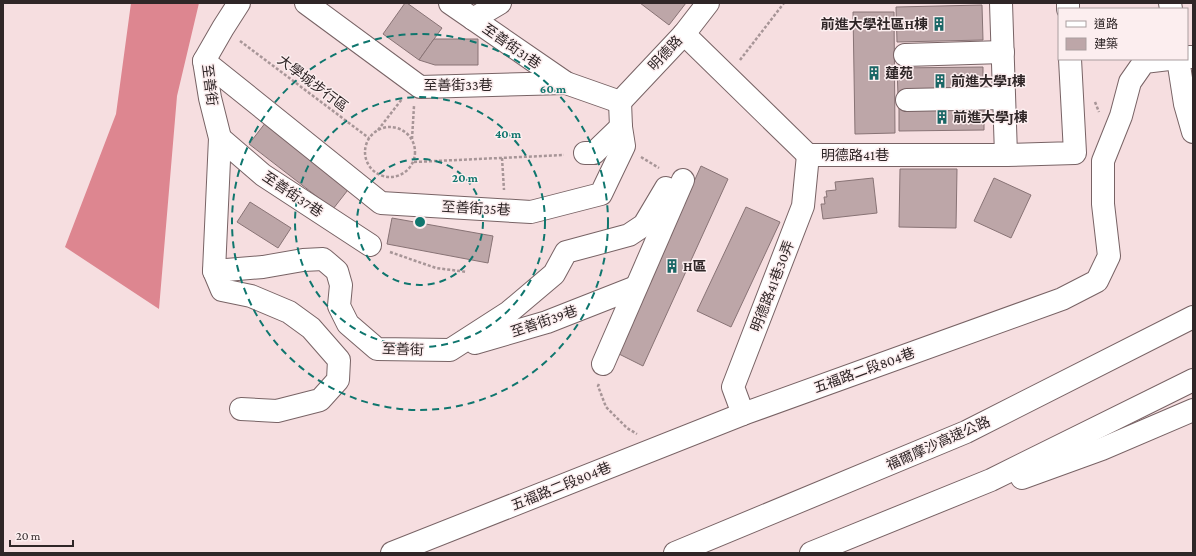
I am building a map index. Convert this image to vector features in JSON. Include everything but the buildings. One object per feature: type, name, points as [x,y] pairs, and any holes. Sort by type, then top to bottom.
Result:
[{"type":"main road","name":"至善街","points":[[239,3],[204,61],[210,98],[220,138],[214,271],[222,290],[252,296],[289,312],[311,328],[339,360],[338,380],[320,400],[277,411],[241,410]]},
{"type":"main road","name":"至善街33巷","points":[[306,3],[420,87],[566,84]]},
{"type":"main road","name":"至善街31巷","points":[[450,3],[566,84],[620,102]]},
{"type":"main road","points":[[473,19],[500,3]]},
{"type":"main road","name":"明德路","points":[[620,102],[684,34],[708,3]]},
{"type":"main road","points":[[1001,3],[1006,155]]},
{"type":"main road","name":"明德路41巷","points":[[684,34],[808,155],[1006,155],[1075,153],[1070,60]]},
{"type":"main road","points":[[905,55],[1002,52]]},
{"type":"main road","name":"五福路二段804巷","points":[[392,553],[743,414],[1062,299],[1097,281],[1109,256],[1103,204],[1104,161],[1122,116],[1130,82],[1144,62],[1161,60]]},
{"type":"main road","points":[[1178,60],[1185,104],[1193,132]]},
{"type":"main road","name":"至善街35巷","points":[[204,61],[381,203],[531,212],[601,194],[622,136],[620,102]]},
{"type":"main road","points":[[907,100],[1004,98]]},
{"type":"main road","points":[[585,154],[594,153],[622,136]]},
{"type":"main road","name":"至善街37巷","points":[[220,138],[263,175],[370,245]]},
{"type":"main road","name":"明德路41巷30弄","points":[[743,414],[733,387],[803,206],[808,155]]},
{"type":"main road","points":[[450,350],[509,312],[554,274],[566,252],[629,235],[644,225],[670,179]]},
{"type":"main road","points":[[603,364],[636,287],[670,179]]},
{"type":"main road","name":"至善街","points":[[214,271],[263,267],[303,260],[323,259],[337,271],[341,285],[339,306],[348,324],[377,349],[450,350]]},
{"type":"main road","name":"至善街39巷","points":[[450,350],[547,322],[636,287]]},
{"type":"main road","name":"福爾摩沙高速公路","points":[[675,553],[966,432],[1193,317]]},
{"type":"main road","points":[[813,553],[990,480],[1193,380]]},
{"type":"main road","points":[[813,553],[1102,449],[1193,410]]},
{"type":"path","points":[[728,76],[784,3]]},
{"type":"path","name":"大學城步行區","points":[[244,45],[369,138]]},
{"type":"path","points":[[377,130],[391,127],[399,128],[407,133],[412,140],[415,148],[414,162],[408,171],[400,176],[384,177],[376,174],[370,168],[364,153],[369,138],[415,84]]},
{"type":"path","points":[[412,140],[415,84]]},
{"type":"path","points":[[622,136],[670,179]]},
{"type":"path","points":[[414,162],[585,154]]},
{"type":"path","points":[[502,158],[505,210]]},
{"type":"path","points":[[370,245],[436,268],[467,272]]},
{"type":"path","points":[[603,364],[598,386],[606,407],[627,428],[657,448]]},
{"type":"shaded area","points":[[131,3],[199,3],[177,96],[159,309],[65,247],[116,114]]},
{"type":"place","name":"前進大學社區H棟","points":[[939,24]]},
{"type":"place","name":"蓮苑","points":[[874,73]]},
{"type":"place","name":"前進大學I棟","points":[[940,81]]},
{"type":"place","name":"前進大學J棟","points":[[942,117]]},
{"type":"place","name":"H區","points":[[672,266]]}]
